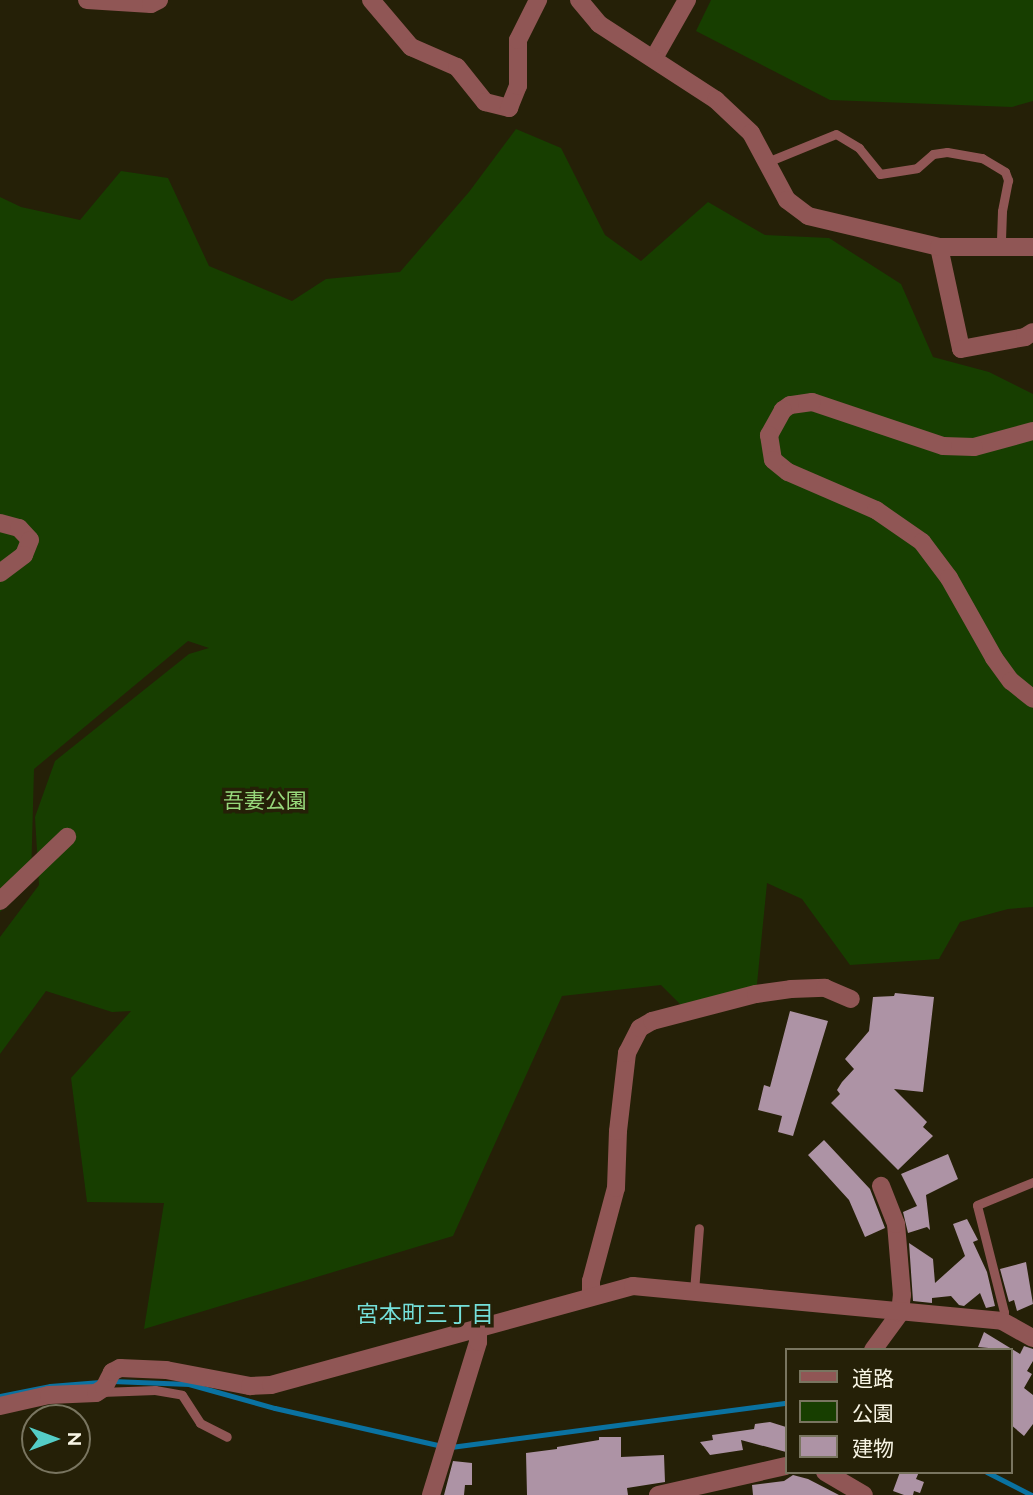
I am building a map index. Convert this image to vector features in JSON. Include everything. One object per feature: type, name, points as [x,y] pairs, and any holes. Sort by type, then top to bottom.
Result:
[{"type":"street","points":[[87,0],[151,4],[159,0]]},
{"type":"street","points":[[371,0],[411,47],[457,67],[485,102],[509,108],[518,86],[518,40],[538,0]]},
{"type":"street","points":[[579,0],[599,24],[716,100],[751,133],[787,200],[808,216],[939,247],[1033,247]]},
{"type":"street","points":[[654,58],[687,0]]},
{"type":"street","points":[[939,247],[961,349],[1025,337],[1033,332]]},
{"type":"street","points":[[1033,431],[974,447],[943,446],[812,402],[790,405],[783,410],[769,435],[773,460],[788,472],[876,510],[922,542],[949,578],[994,659],[1012,681],[1033,699]]},
{"type":"street","points":[[0,523],[19,528],[30,540],[24,555],[0,573]]},
{"type":"street","points":[[0,901],[67,837]]},
{"type":"street","points":[[592,1295],[591,1281],[616,1188],[618,1131],[627,1053],[633,1036],[640,1028],[660,1019],[756,994],[792,989],[825,988],[851,999]]},
{"type":"street","points":[[874,1348],[900,1312],[902,1295],[896,1224],[881,1186]]},
{"type":"street","points":[[0,1406],[104,1386],[115,1369],[166,1370],[262,1387],[478,1326],[633,1286],[1002,1321],[1033,1338]]},
{"type":"street","points":[[431,1495],[478,1342],[478,1326]]},
{"type":"street","points":[[658,1495],[785,1466]]},
{"type":"street","points":[[828,1474],[864,1495]]},
{"type":"lane","points":[[767,162],[836,134],[859,148],[880,174],[917,168],[933,154],[947,152],[982,158],[1005,172],[1008,180],[1002,211],[1001,247]]},
{"type":"lane","points":[[1002,1321],[1004,1312],[978,1205],[1033,1182]]},
{"type":"lane","points":[[694,1291],[699,1228]]},
{"type":"lane","points":[[104,1386],[183,1395],[200,1423],[227,1437]]},
{"type":"green space","points":[[711,0],[1033,0],[1033,101],[1012,107],[830,100],[696,31]]},
{"type":"green space","name":"吾妻公園","points":[[516,129],[561,148],[605,235],[641,261],[708,202],[765,235],[829,238],[901,284],[933,357],[989,372],[1033,394],[1033,907],[1008,909],[960,922],[939,959],[850,965],[802,899],[767,883],[756,994],[683,1007],[661,985],[562,996],[453,1236],[144,1329],[164,1203],[87,1202],[71,1078],[131,1011],[112,1012],[46,991],[0,1054],[0,937],[39,885],[35,817],[55,761],[189,654],[209,648],[188,641],[34,769],[31,879],[0,912],[0,197],[21,207],[80,220],[121,171],[168,178],[209,266],[292,301],[326,279],[400,272],[469,192]]},
{"type":"building","points":[[895,993],[934,997],[923,1092],[894,1089],[927,1122],[923,1127],[933,1136],[898,1170],[831,1103],[840,1094],[837,1090],[842,1082],[854,1069],[845,1059],[869,1031],[873,997],[894,996]]},
{"type":"building","points":[[790,1011],[828,1021],[793,1136],[778,1132],[782,1116],[758,1110],[764,1085],[770,1087]]},
{"type":"building","points":[[824,1140],[870,1189],[885,1228],[865,1237],[849,1200],[808,1155]]},
{"type":"building","points":[[948,1154],[958,1179],[926,1195],[930,1230],[927,1227],[908,1233],[903,1212],[917,1206],[901,1174]]},
{"type":"building","points":[[967,1219],[978,1240],[973,1242],[987,1272],[995,1306],[986,1308],[980,1293],[964,1306],[959,1305],[951,1296],[932,1298],[932,1303],[913,1301],[909,1243],[933,1259],[935,1283],[965,1256],[953,1224]]},
{"type":"building","points":[[1026,1262],[1033,1304],[1017,1311],[1014,1300],[1009,1302],[1000,1269]]},
{"type":"building","points":[[984,1332],[1010,1348],[989,1348],[978,1347]]},
{"type":"building","points":[[1024,1346],[1033,1349],[1033,1361],[1027,1371],[1032,1374],[1024,1388],[1033,1395],[1033,1424],[1024,1436],[1012,1426],[1012,1349],[1020,1354]]},
{"type":"building","points":[[770,1422],[785,1427],[785,1452],[741,1440],[743,1450],[710,1455],[700,1442],[713,1440],[712,1435],[754,1429],[755,1424]]},
{"type":"building","points":[[599,1437],[621,1437],[621,1457],[664,1455],[665,1482],[627,1488],[628,1495],[527,1495],[526,1453],[599,1440]]},
{"type":"building","points":[[453,1461],[472,1463],[472,1485],[465,1485],[464,1495],[444,1495]]},
{"type":"building","points":[[899,1474],[918,1474],[916,1479],[924,1482],[920,1493],[914,1491],[913,1495],[904,1495],[893,1491]]},
{"type":"building","points":[[793,1475],[808,1479],[839,1495],[753,1495],[752,1485],[784,1481]]},
{"type":"waterway","points":[[112,1381],[189,1384],[275,1408],[442,1446]]},
{"type":"waterway","points":[[0,1396],[50,1386],[100,1382]]},
{"type":"waterway","points":[[451,1447],[785,1403]]},
{"type":"waterway","points":[[991,1474],[1032,1495]]},
{"type":"district","name":"宮本町三丁目","points":[[425,1314]]}]
